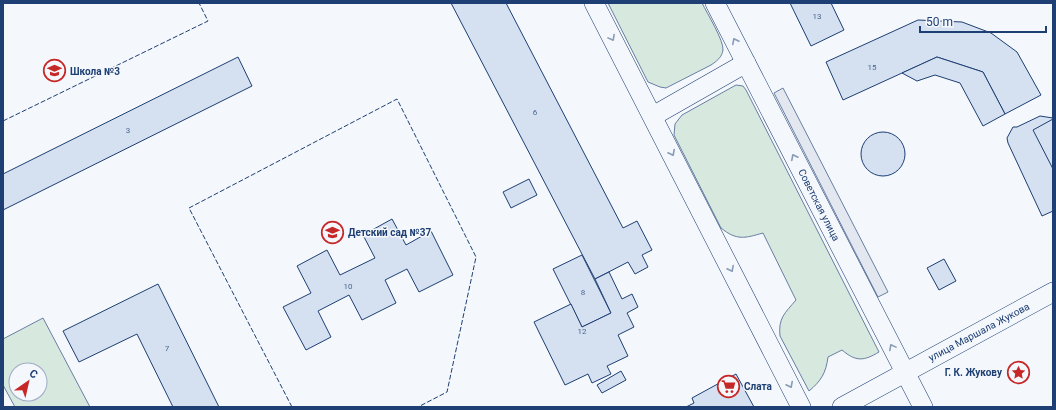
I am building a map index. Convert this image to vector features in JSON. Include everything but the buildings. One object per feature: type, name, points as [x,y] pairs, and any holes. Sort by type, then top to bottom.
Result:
[{"type":"street","points":[[594,3],[801,407]]},
{"type":"street","name":"Советская улица","points":[[715,3],[923,407]]},
{"type":"street","points":[[653,116],[746,63]]},
{"type":"street","name":"улица Маршала Жукова","points":[[842,407],[1053,292]]},
{"type":"shaded area","points":[[608,3],[702,3],[721,40],[723,46],[722,55],[711,65],[666,88],[648,82]]},
{"type":"shaded area","points":[[736,85],[743,86],[746,90],[879,352],[869,357],[860,359],[852,357],[842,350],[828,357],[826,368],[822,376],[817,384],[809,391],[780,336],[781,320],[796,300],[763,233],[746,237],[737,237],[721,228],[674,135],[675,124],[682,115]]},
{"type":"shaded area","points":[[783,88],[888,292],[878,297],[774,93]]},
{"type":"shaded area","points":[[43,318],[90,407],[15,407],[12,402],[48,402],[48,362],[8,362],[8,394],[3,385],[3,339]]},
{"type":"fence","points":[[3,121],[208,21],[199,3]]},
{"type":"fence","points":[[292,407],[189,208],[397,99],[476,257],[447,392],[418,407]]},
{"type":"place","name":"Школа №3","points":[[54,71]]},
{"type":"place","name":"Детский сад №37","points":[[333,232]]},
{"type":"place","name":"Г. К. Жукову","points":[[1018,372]]},
{"type":"place","name":"Слата","points":[[728,386]]}]
